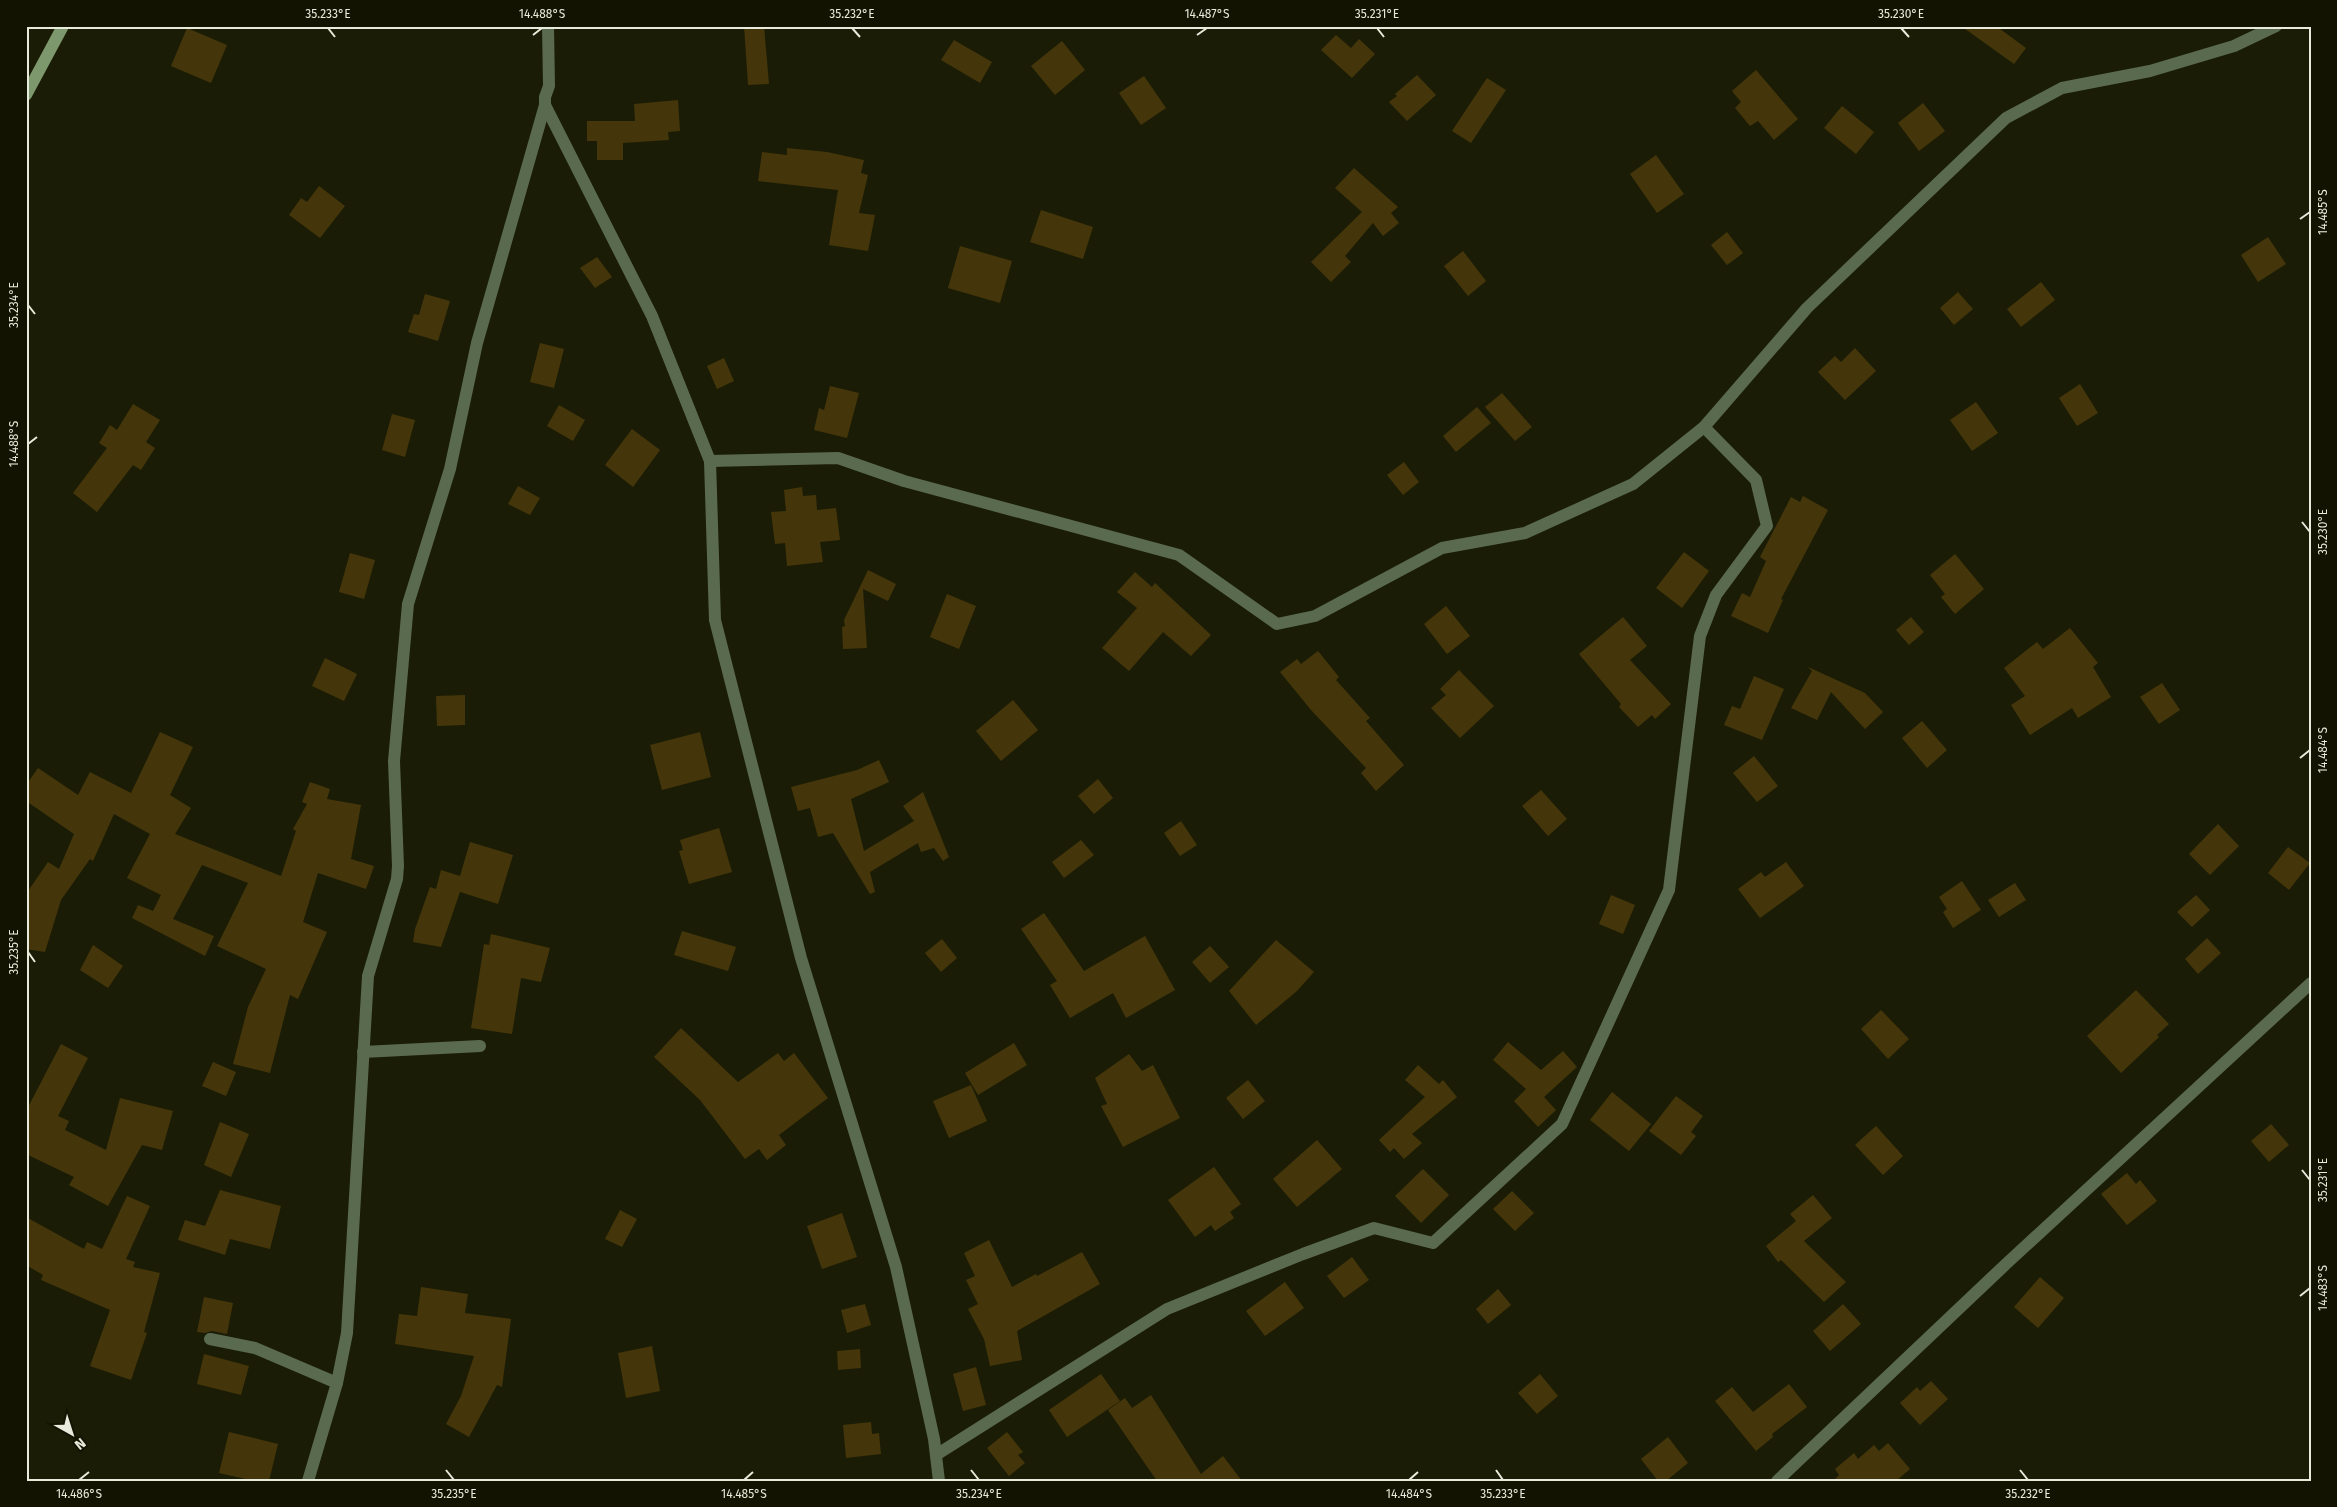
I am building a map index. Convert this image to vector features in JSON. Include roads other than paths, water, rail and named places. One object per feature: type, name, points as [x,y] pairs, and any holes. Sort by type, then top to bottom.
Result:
[{"type":"street","points":[[26,95],[63,26]]},
{"type":"street","points":[[308,1481],[337,1383],[347,1332],[368,976],[397,879],[394,761],[408,604],[450,469],[477,343],[545,105],[545,97],[549,86],[548,26]]},
{"type":"street","points":[[710,461],[838,458],[904,481],[1180,556],[1277,624],[1316,616],[1442,548],[1525,532],[1633,484],[1704,427],[1807,308],[2006,118],[2062,88],[2150,71],[2234,46],[2276,26]]},
{"type":"street","points":[[545,105],[652,316],[710,461],[715,620],[801,958],[896,1267],[934,1439],[939,1481]]},
{"type":"street","points":[[936,1455],[1167,1309],[1303,1254],[1374,1228],[1434,1243],[1562,1124],[1669,890],[1700,636],[1716,595],[1767,526],[1756,480],[1704,427]]},
{"type":"street","points":[[1777,1481],[2006,1264],[2311,983]]},
{"type":"street","points":[[363,1052],[480,1046]]},
{"type":"street","points":[[210,1339],[255,1348],[337,1383]]}]
